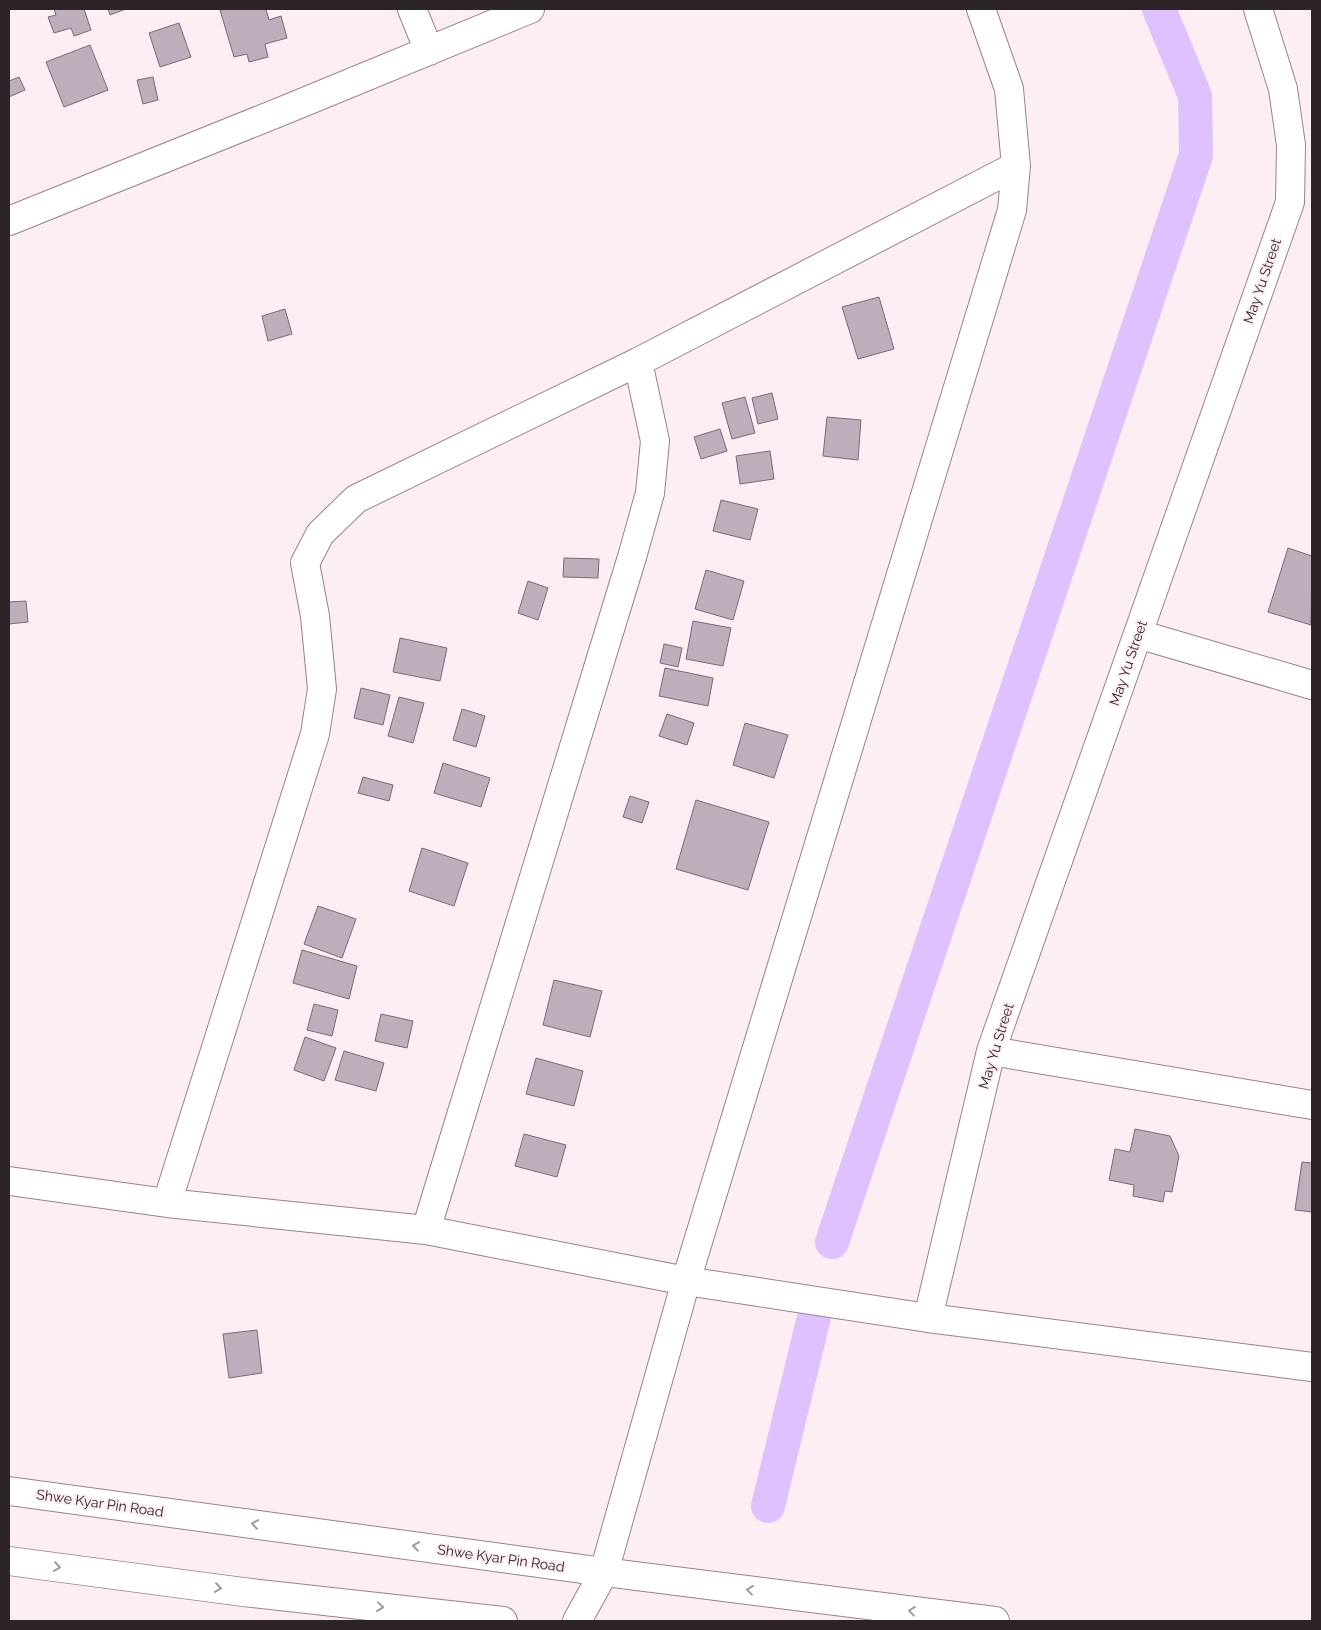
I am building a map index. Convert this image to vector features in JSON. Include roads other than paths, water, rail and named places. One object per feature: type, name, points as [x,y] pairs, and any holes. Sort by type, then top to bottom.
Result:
[{"type":"street","points":[[412,9],[429,51]]},
{"type":"street","points":[[9,221],[530,9]]},
{"type":"street","points":[[577,1621],[604,1572],[686,1281],[1012,210],[1016,166],[1009,89],[981,9]]},
{"type":"street","name":"May Yu Street","points":[[928,1318],[991,1051],[1290,202],[1291,145],[1283,89],[1258,9]]},
{"type":"street","points":[[167,1203],[315,734],[322,688],[315,616],[305,563],[320,534],[356,499],[638,362],[1016,166]]},
{"type":"street","points":[[426,1230],[650,493],[655,441],[638,362]]},
{"type":"street","points":[[1138,634],[1312,685]]},
{"type":"street","points":[[991,1051],[1312,1105]]},
{"type":"street","points":[[9,1181],[167,1203],[426,1230],[686,1281],[928,1318],[1312,1367]]},
{"type":"street","name":"Shwe Kyar Pin Road","points":[[9,1491],[604,1572],[995,1621]]},
{"type":"street","points":[[9,1561],[243,1592],[503,1621]]},
{"type":"waterway","points":[[832,1242],[1196,155],[1195,96],[1159,9]]},
{"type":"waterway","points":[[768,1506],[814,1317]]}]
